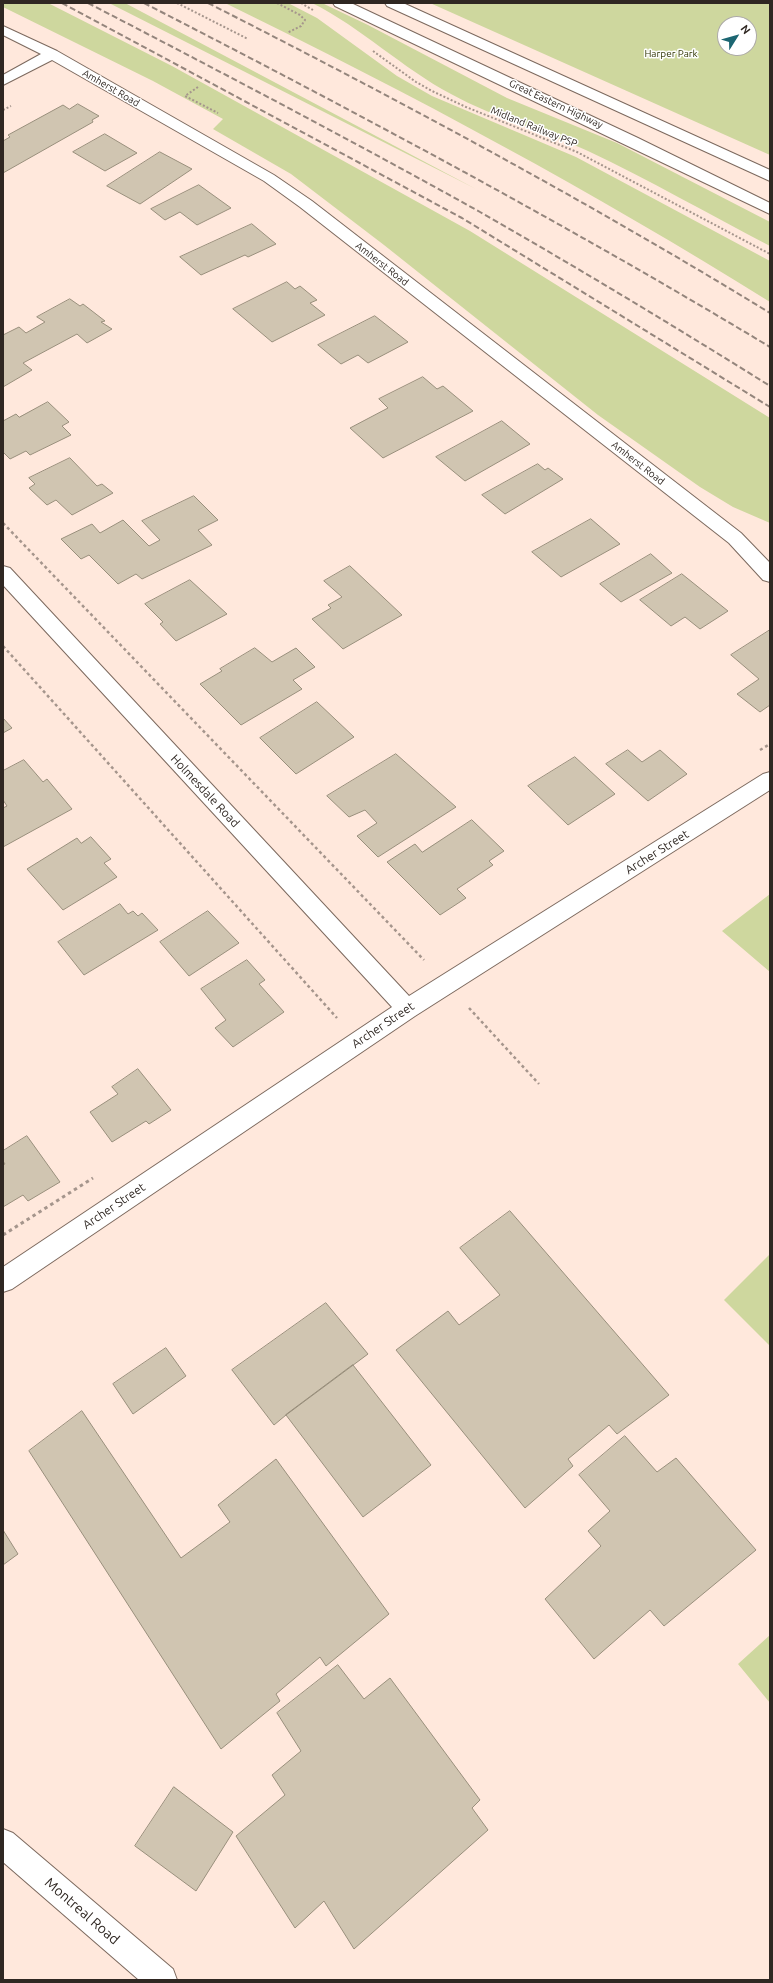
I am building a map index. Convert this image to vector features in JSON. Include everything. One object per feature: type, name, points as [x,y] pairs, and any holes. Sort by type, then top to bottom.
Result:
[{"type":"main road","name":"Great Eastern Highway","points":[[340,3],[633,141],[770,209]]},
{"type":"main road","name":"Great Eastern Highway","points":[[392,3],[770,176]]},
{"type":"main road","name":"Amherst Road","points":[[3,30],[52,54],[269,178],[299,199],[735,538],[770,575]]},
{"type":"main road","points":[[3,81],[52,54]]},
{"type":"main road","name":"Amherst Road","points":[[735,538],[770,553]]},
{"type":"main road","name":"Holmesdale Road","points":[[3,573],[407,1009]]},
{"type":"main road","name":"Archer Street","points":[[3,1281],[407,1009],[770,780]]},
{"type":"main road","name":"Montreal Road","points":[[3,1842],[162,1980]]},
{"type":"path","points":[[177,3],[248,39]]},
{"type":"path","points":[[277,3],[300,14],[305,20],[301,26],[287,33]]},
{"type":"path","points":[[301,3],[317,12]]},
{"type":"path","name":"Midland Railway PSP","points":[[369,48],[416,82],[432,91],[466,107],[577,152],[770,254]]},
{"type":"path","points":[[198,88],[185,96],[218,113]]},
{"type":"path","points":[[3,523],[428,963]]},
{"type":"path","points":[[3,646],[339,1021]]},
{"type":"path","points":[[466,1005],[539,1084]]},
{"type":"green space","points":[[3,3],[48,3],[172,66],[470,231],[770,418],[770,523],[733,507],[700,487],[598,415],[384,245],[291,174],[213,129],[223,119],[153,81],[3,7]]},
{"type":"green space","points":[[109,3],[125,3],[476,189]]},
{"type":"green space","points":[[225,3],[288,3],[317,18],[397,76],[432,96],[576,157],[770,261],[770,302],[704,261],[502,145],[295,37]]},
{"type":"green space","points":[[312,3],[322,3],[368,25],[507,98],[617,143],[770,222],[770,246],[656,185],[588,151],[484,110],[451,94],[433,84],[348,24]]},
{"type":"green space","name":"Harper Park","points":[[430,3],[770,3],[770,155]]},
{"type":"green space","points":[[770,894],[770,972],[722,931]]},
{"type":"green space","points":[[770,1254],[770,1346],[724,1300]]},
{"type":"green space","points":[[770,1635],[770,1703],[738,1664]]},
{"type":"building","points":[[78,104],[99,116],[92,120],[93,122],[3,173],[3,141],[10,137],[8,135],[63,105],[69,109]]},
{"type":"building","points":[[105,134],[137,153],[105,171],[73,152]]},
{"type":"building","points":[[160,152],[192,169],[140,204],[107,186]]},
{"type":"building","points":[[199,185],[231,208],[197,225],[180,212],[165,220],[151,209]]},
{"type":"building","points":[[252,224],[276,244],[248,257],[245,255],[201,275],[180,257]]},
{"type":"building","points":[[287,282],[295,289],[300,286],[317,300],[310,303],[325,315],[272,342],[233,309]]},
{"type":"building","points":[[70,299],[80,306],[83,304],[105,321],[101,322],[112,329],[87,343],[77,334],[23,363],[32,370],[3,387],[3,335],[19,327],[26,333],[45,322],[37,317]]},
{"type":"building","points":[[375,316],[408,342],[368,363],[358,355],[341,364],[318,345]]},
{"type":"building","points":[[423,377],[437,389],[443,386],[473,411],[383,458],[350,428],[388,408],[379,399]]},
{"type":"building","points":[[48,402],[69,422],[62,426],[71,435],[30,455],[26,451],[10,459],[3,452],[3,421],[16,414],[19,417]]},
{"type":"building","points":[[502,421],[530,444],[465,481],[436,457]]},
{"type":"building","points":[[70,458],[97,486],[102,484],[113,493],[72,515],[56,500],[47,505],[29,488],[35,484],[29,478]]},
{"type":"building","points":[[538,464],[545,470],[548,468],[563,479],[505,514],[482,495]]},
{"type":"building","points":[[194,496],[218,520],[198,530],[212,545],[142,579],[136,574],[118,584],[89,555],[81,559],[61,539],[92,524],[100,533],[123,520],[149,546],[160,540],[142,521]]},
{"type":"building","points":[[591,519],[620,544],[561,577],[532,552]]},
{"type":"building","points":[[651,554],[672,573],[621,602],[600,584]]},
{"type":"building","points":[[350,566],[402,615],[343,649],[312,619],[331,608],[328,605],[342,597],[324,581]]},
{"type":"building","points":[[682,574],[728,611],[700,629],[685,617],[671,626],[640,600]]},
{"type":"building","points":[[190,580],[227,614],[176,641],[160,624],[163,622],[145,604]]},
{"type":"building","points":[[770,630],[770,705],[760,712],[737,694],[759,679],[731,655]]},
{"type":"building","points":[[255,648],[272,662],[296,648],[315,667],[293,680],[302,689],[241,725],[200,684],[222,671],[220,669]]},
{"type":"building","points":[[317,702],[354,737],[296,774],[260,738]]},
{"type":"building","points":[[3,718],[12,728],[3,733]]},
{"type":"building","points":[[628,750],[642,762],[660,750],[687,774],[648,801],[606,764]]},
{"type":"building","points":[[396,754],[456,807],[378,857],[357,836],[377,823],[365,810],[349,817],[327,796]]},
{"type":"building","points":[[575,757],[615,794],[568,825],[528,786]]},
{"type":"building","points":[[24,760],[43,782],[47,779],[72,809],[3,847],[3,808],[7,806],[3,800],[3,771]]},
{"type":"building","points":[[472,820],[504,851],[489,861],[493,865],[457,889],[466,898],[440,915],[387,862],[415,844],[422,852]]},
{"type":"building","points":[[91,837],[111,859],[104,863],[117,877],[63,910],[27,869],[77,838],[81,843]]},
{"type":"building","points":[[120,904],[128,914],[133,911],[138,916],[142,913],[158,930],[84,975],[58,942]]},
{"type":"building","points":[[208,911],[239,943],[189,976],[160,942]]},
{"type":"building","points":[[247,960],[265,980],[259,984],[284,1012],[233,1047],[215,1028],[226,1020],[201,989]]},
{"type":"building","points":[[138,1069],[171,1110],[149,1124],[146,1121],[112,1142],[90,1112],[118,1094],[112,1087]]},
{"type":"building","points":[[27,1136],[60,1182],[28,1201],[23,1195],[3,1207],[3,1165],[5,1164],[3,1161],[3,1151]]},
{"type":"building","points":[[510,1211],[669,1395],[617,1434],[609,1425],[568,1459],[573,1466],[525,1508],[396,1350],[448,1311],[459,1325],[500,1295],[460,1248]]},
{"type":"building","points":[[326,1303],[368,1354],[274,1425],[232,1370]]},
{"type":"building","points":[[166,1348],[186,1376],[133,1414],[113,1384]]},
{"type":"building","points":[[353,1365],[431,1465],[363,1517],[286,1415]]},
{"type":"building","points":[[82,1411],[181,1558],[230,1522],[218,1505],[276,1459],[389,1614],[326,1666],[320,1657],[276,1694],[280,1701],[221,1749],[29,1451]]},
{"type":"building","points":[[625,1436],[657,1472],[676,1458],[756,1550],[664,1626],[650,1610],[594,1659],[545,1599],[601,1546],[588,1531],[610,1511],[579,1475]]},
{"type":"building","points":[[3,1530],[18,1554],[3,1565]]},
{"type":"building","points":[[338,1665],[364,1699],[390,1678],[480,1800],[472,1808],[488,1830],[354,1949],[324,1901],[295,1928],[236,1836],[285,1795],[272,1775],[301,1751],[277,1713]]},
{"type":"building","points":[[174,1787],[233,1832],[196,1891],[135,1846]]},
{"type":"railway","points":[[62,3],[462,218],[770,407]]},
{"type":"railway","points":[[88,3],[334,132],[480,212],[553,254],[770,386]]},
{"type":"railway","points":[[144,3],[303,85],[460,170],[616,257],[770,347]]},
{"type":"railway","points":[[208,3],[492,152],[632,231],[770,313]]}]
